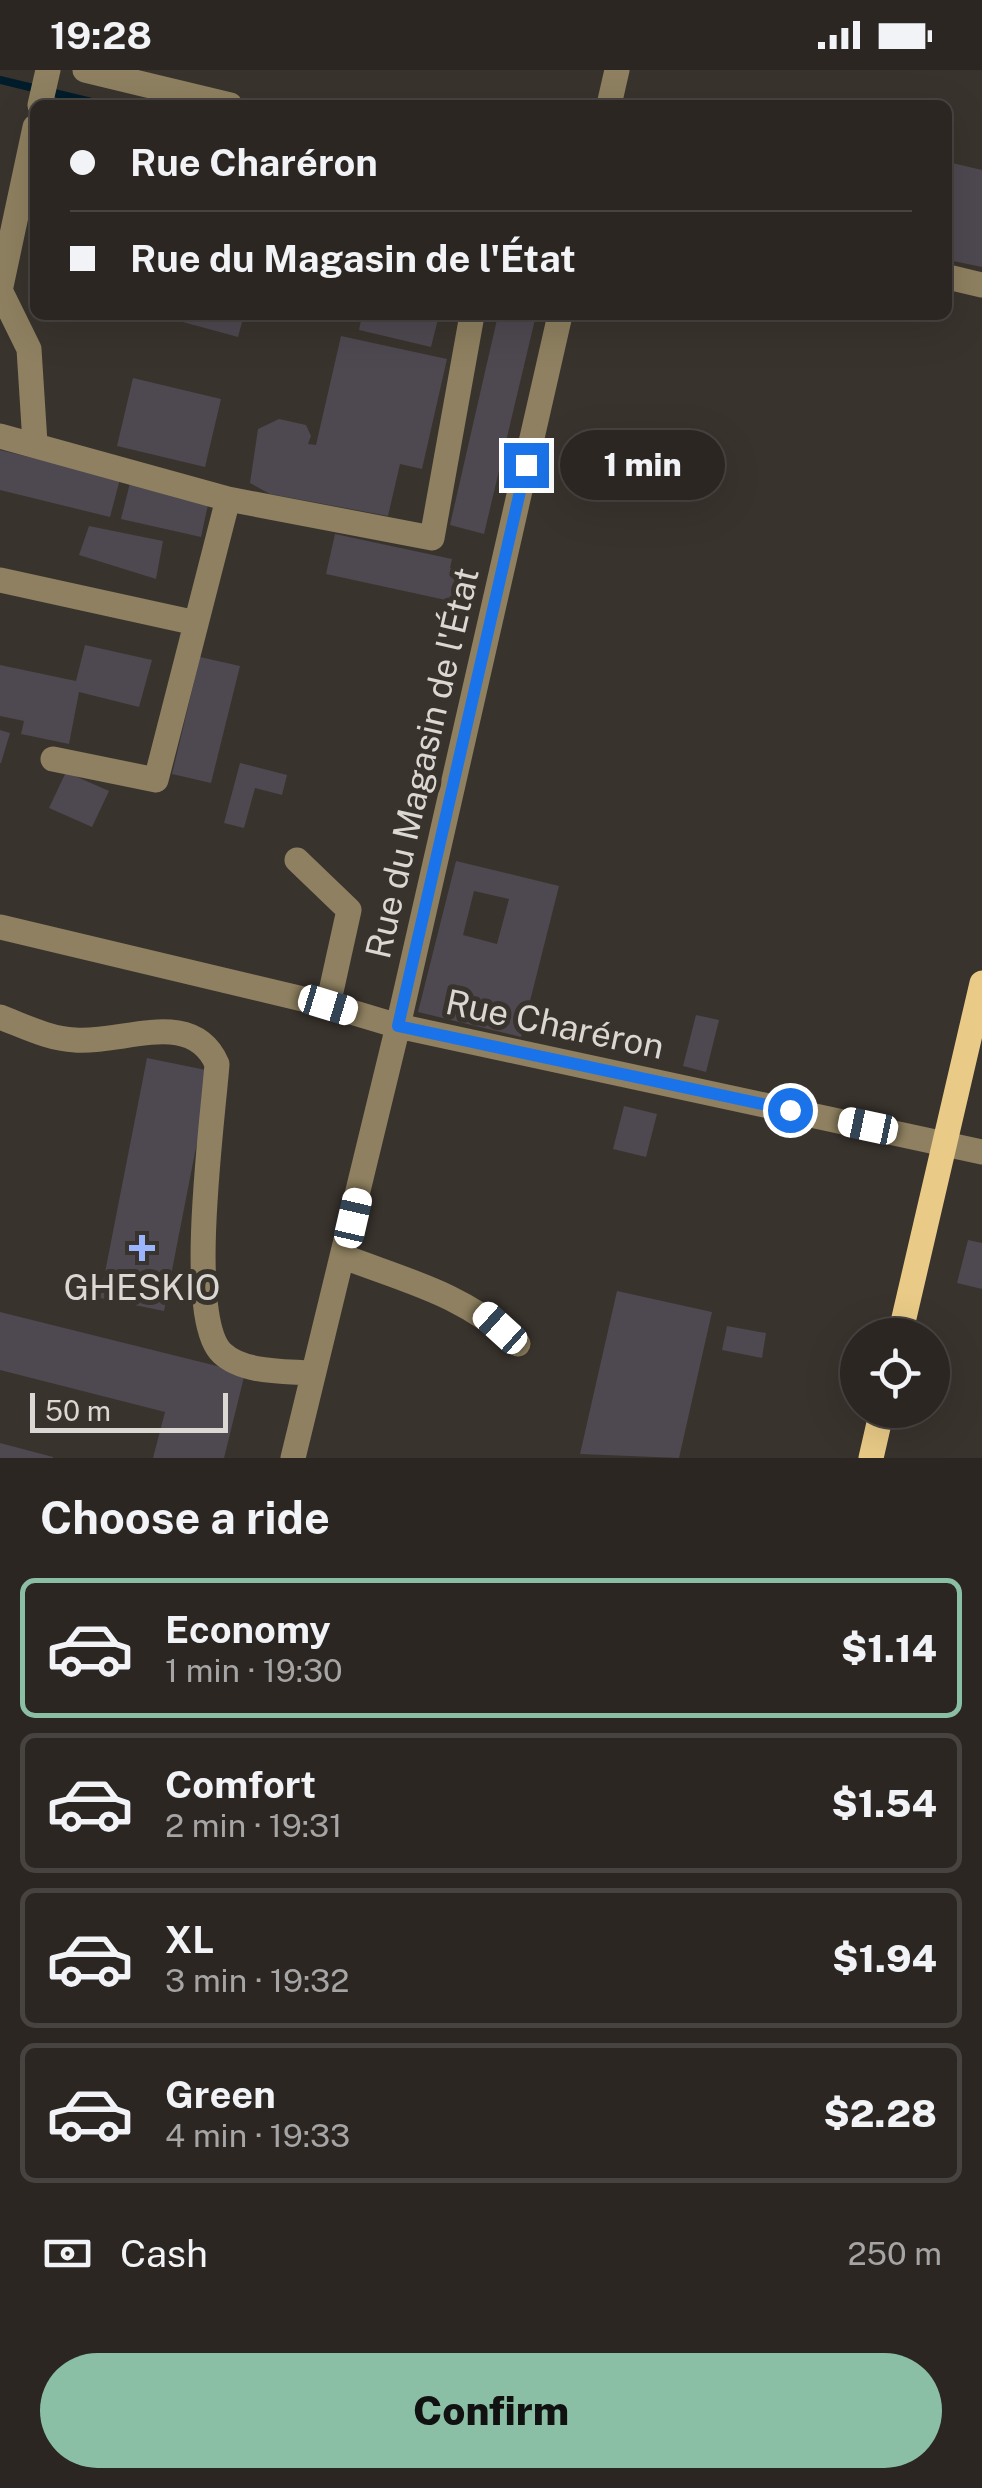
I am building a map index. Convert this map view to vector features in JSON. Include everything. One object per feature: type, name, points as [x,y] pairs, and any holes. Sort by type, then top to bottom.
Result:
[{"type":"main road","points":[[904,1318],[982,983]]},
{"type":"main road","points":[[871,1458],[878,1428]]},
{"type":"street","points":[[84,70],[209,100]]},
{"type":"street","points":[[610,100],[617,70]]},
{"type":"street","points":[[30,150],[0,290],[29,350],[35,444]]},
{"type":"street","points":[[952,278],[982,286]]},
{"type":"street","points":[[0,436],[228,499],[432,538],[471,320]]},
{"type":"street","name":"Rue du Magasin de l'État","points":[[294,1458],[311,1373],[344,1257],[398,1026],[559,320]]},
{"type":"street","points":[[53,759],[156,780],[228,499]]},
{"type":"street","points":[[0,580],[196,623]]},
{"type":"street","points":[[298,860],[350,910],[328,1005]]},
{"type":"street","name":"Rue Charéron","points":[[0,927],[328,1005],[398,1026],[982,1152]]},
{"type":"street","points":[[0,1017],[74,1040],[172,1031],[194,1035],[209,1047],[216,1064],[204,1219],[207,1330],[222,1353],[242,1363],[311,1373]]},
{"type":"street","points":[[344,1257],[452,1297],[482,1312],[518,1344]]},
{"type":"building","points":[[952,163],[982,170],[982,267],[952,261]]},
{"type":"building","points":[[175,320],[243,320],[238,337]]},
{"type":"building","points":[[361,320],[438,320],[431,347],[359,330]]},
{"type":"building","points":[[497,320],[535,320],[484,534],[450,525]]},
{"type":"building","points":[[341,336],[447,359],[422,469],[400,464],[388,516],[270,494],[250,483],[258,429],[279,419],[306,425],[311,436],[308,444],[316,445]]},
{"type":"building","points":[[133,378],[221,399],[205,467],[117,446]]},
{"type":"building","points":[[0,450],[120,479],[110,517],[0,490]]},
{"type":"building","points":[[130,483],[209,500],[201,537],[121,519]]},
{"type":"building","points":[[89,526],[163,541],[156,579],[79,555]]},
{"type":"building","points":[[335,534],[452,559],[450,568],[470,573],[464,604],[326,574]]},
{"type":"building","points":[[85,645],[152,660],[139,707],[79,692],[69,744],[21,734],[24,721],[0,716],[0,665],[76,681]]},
{"type":"building","points":[[200,657],[240,666],[211,783],[172,774]]},
{"type":"building","points":[[0,730],[10,733],[1,763],[0,763]]},
{"type":"building","points":[[240,763],[287,775],[282,795],[255,788],[244,828],[224,823]]},
{"type":"building","points":[[66,772],[109,791],[92,827],[49,808]]},
{"type":"building","points":[[456,861],[559,886],[521,1037],[418,1012]],"holes":[[[474,891],[509,899],[497,944],[463,935]]]},
{"type":"building","points":[[696,1015],[719,1020],[706,1072],[683,1066]]},
{"type":"building","points":[[147,1058],[211,1071],[164,1311],[100,1298]]},
{"type":"building","points":[[624,1106],[657,1114],[646,1157],[613,1149]]},
{"type":"building","points":[[968,1240],[982,1243],[982,1289],[957,1283]]},
{"type":"building","points":[[617,1291],[712,1312],[679,1458],[580,1454]]},
{"type":"building","points":[[0,1312],[245,1373],[224,1458],[153,1458],[165,1412],[0,1370]]},
{"type":"building","points":[[727,1326],[766,1333],[762,1358],[722,1350]]},
{"type":"building","points":[[0,1443],[53,1457],[53,1458],[0,1458]]},
{"type":"waterway","points":[[0,80],[83,100]]},
{"type":"place","name":"GHESKIO","points":[[142,1248]]},
{"type":"route","points":[[526,465],[398,1026],[790,1110]]}]
